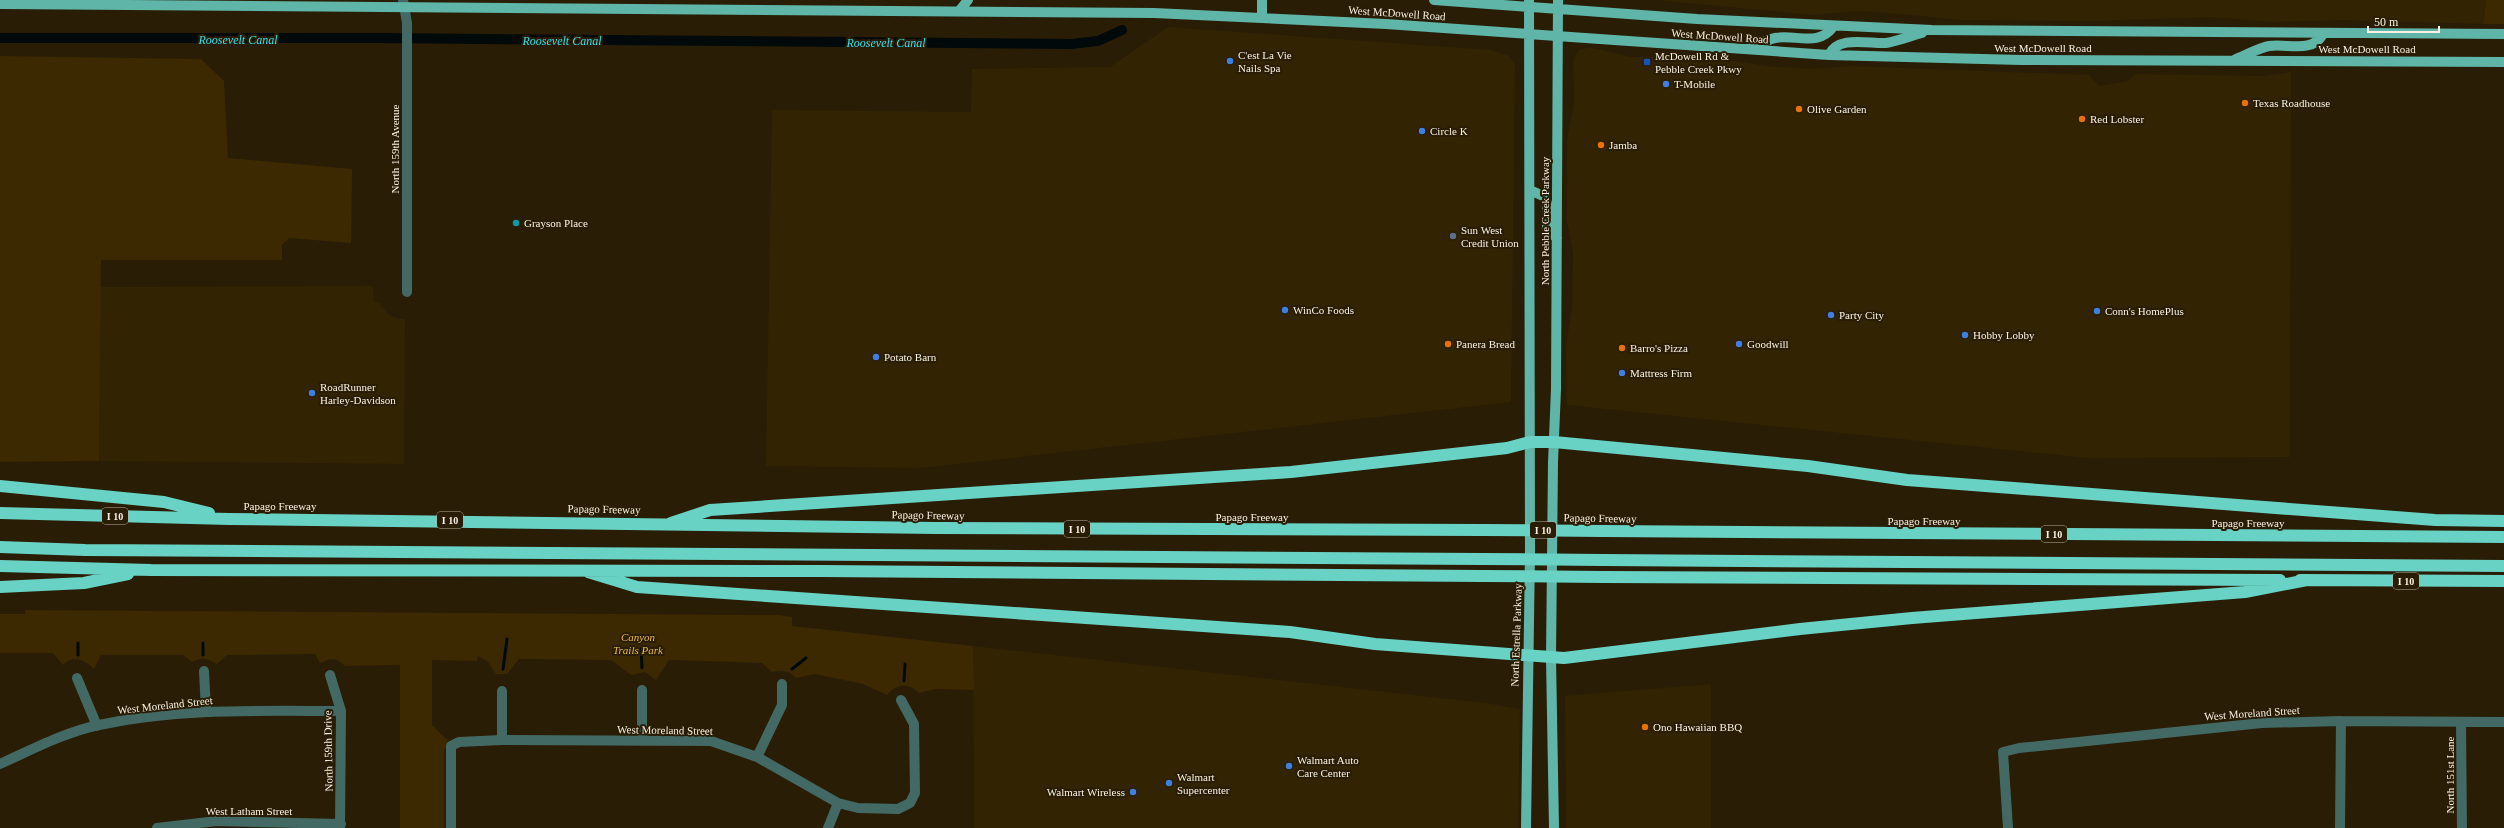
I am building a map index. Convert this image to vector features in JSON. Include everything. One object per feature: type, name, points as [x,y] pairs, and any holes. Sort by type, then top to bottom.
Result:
[{"type":"highway","points":[[671,523],[710,510],[1291,472],[1478,451],[1530,442],[1554,442],[1808,466],[1907,480],[2435,520],[2504,521]]},
{"type":"highway","points":[[0,486],[164,502],[229,519]]},
{"type":"highway","name":"Papago Freeway","points":[[0,513],[229,519],[671,523],[936,528],[2504,537]]},
{"type":"highway","points":[[0,548],[101,550],[2504,566]]},
{"type":"highway","name":"I 10","points":[[0,566],[151,570],[588,572],[820,571],[1603,577],[2504,581]]},
{"type":"highway","points":[[0,587],[84,583],[151,570]]},
{"type":"highway","points":[[588,572],[638,587],[1290,632],[1375,644],[1551,658],[1590,656],[1792,630],[1912,618],[2245,592],[2307,580]]},
{"type":"main road","points":[[960,10],[968,0]]},
{"type":"main road","points":[[1262,0],[1262,18]]},
{"type":"main road","name":"West McDowell Road","points":[[1434,0],[1558,4],[1833,27],[1932,30],[2323,34],[2504,34]]},
{"type":"main road","name":"West McDowell Road","points":[[0,4],[405,2],[1147,13],[1262,18],[1529,34],[1829,55],[2021,60],[2504,62]]},
{"type":"main road","name":"North Pebble Creek Parkway","points":[[1529,4],[1530,442]]},
{"type":"main road","name":"North Pebble Creek Parkway","points":[[1554,442],[1558,4]]},
{"type":"main road","points":[[1745,50],[1775,38],[1819,38],[1826,35],[1833,27]]},
{"type":"main road","points":[[1829,55],[1832,49],[1844,42],[1887,42],[1932,30]]},
{"type":"main road","points":[[2231,61],[2268,46],[2312,45],[2320,39],[2323,34]]},
{"type":"main road","points":[[1530,190],[1544,197],[1547,204],[1547,230],[1557,238]]},
{"type":"main road","name":"North Estrella Parkway","points":[[1526,828],[1527,679],[1530,656],[1530,442]]},
{"type":"main road","points":[[1554,442],[1551,658],[1554,828]]},
{"type":"street","name":"North 159th Avenue","points":[[405,2],[406,292]]},
{"type":"street","points":[[204,671],[206,711]]},
{"type":"street","name":"North 159th Drive","points":[[330,675],[341,711],[340,826]]},
{"type":"street","points":[[77,678],[97,726]]},
{"type":"street","points":[[757,757],[782,705],[782,684]]},
{"type":"street","points":[[642,690],[642,741]]},
{"type":"street","points":[[502,691],[502,740]]},
{"type":"street","name":"West Moreland Street","points":[[451,828],[451,746],[459,742],[502,740],[711,742],[757,757],[838,803],[858,808],[898,809],[910,803],[915,793],[914,724],[901,700]]},
{"type":"street","name":"West Moreland Street","points":[[0,764],[39,746],[97,726],[206,711],[341,711]]},
{"type":"street","points":[[2340,828],[2341,721]]},
{"type":"street","name":"West Moreland Street","points":[[2008,828],[2003,752],[2019,748],[2262,723],[2341,721],[2504,722]]},
{"type":"street","name":"North 151st Lane","points":[[2461,722],[2462,828]]},
{"type":"street","points":[[828,828],[838,803]]},
{"type":"street","name":"West Latham Street","points":[[157,828],[217,821],[340,826]]},
{"type":"shaded area","points":[[1656,0],[2486,0],[2486,3],[2483,24],[2342,20],[2271,22],[2211,17],[2092,21],[1961,20],[1853,11],[1815,15]]},
{"type":"shaded area","points":[[1168,27],[1491,50],[1509,56],[1515,64],[1511,402],[921,468],[766,466],[772,110],[971,112],[972,69],[1110,67]]},
{"type":"shaded area","points":[[1589,47],[1631,57],[1710,57],[1767,66],[1811,69],[1850,66],[2089,75],[2099,86],[2128,81],[2134,74],[2264,76],[2291,72],[2290,457],[2088,458],[1567,405],[1566,346],[1572,306],[1573,254],[1567,221],[1567,141],[1574,101],[1573,61],[1578,51]]},
{"type":"shaded area","points":[[373,286],[374,302],[379,303],[388,314],[399,319],[405,319],[404,464],[99,461],[100,287]]},
{"type":"shaded area","points":[[973,646],[1485,703],[1520,709],[1518,828],[974,828]]},
{"type":"shaded area","points":[[1711,684],[1711,828],[1566,828],[1565,696]]},
{"type":"green space","points":[[2486,0],[2504,0],[2504,24],[2483,24]]},
{"type":"green space","points":[[0,56],[201,59],[224,81],[228,158],[352,169],[351,243],[289,238],[282,245],[282,260],[101,260],[99,461],[0,462]]},
{"type":"green space","name":"Canyon Trails Park","points":[[25,610],[777,615],[792,617],[792,626],[973,646],[974,690],[935,689],[919,693],[911,687],[902,686],[894,688],[887,695],[863,684],[815,674],[796,678],[786,671],[772,672],[762,663],[669,660],[656,680],[645,672],[631,675],[611,660],[519,659],[507,674],[496,674],[488,662],[478,656],[477,661],[432,660],[432,725],[448,741],[444,751],[444,828],[400,828],[400,665],[345,666],[337,660],[330,659],[320,663],[315,654],[227,655],[217,664],[205,659],[192,662],[183,655],[101,655],[94,669],[87,663],[75,659],[63,665],[53,653],[0,653],[0,614],[25,614]]},
{"type":"waterway","name":"Roosevelt Canal","points":[[0,38],[376,38],[1071,44],[1098,41],[1122,30]]},
{"type":"waterway","points":[[503,669],[507,639]]},
{"type":"waterway","points":[[78,643],[78,655]]},
{"type":"waterway","points":[[203,643],[203,655]]},
{"type":"waterway","points":[[641,649],[642,668]]},
{"type":"waterway","points":[[792,669],[806,658]]},
{"type":"waterway","points":[[904,681],[905,664]]},
{"type":"place","name":"C'est La Vie Nails Spa","points":[[1230,61]]},
{"type":"place","name":"McDowell Rd & Pebble Creek Pkwy","points":[[1647,62]]},
{"type":"place","name":"T-Mobile","points":[[1666,84]]},
{"type":"place","name":"Texas Roadhouse","points":[[2245,103]]},
{"type":"place","name":"Olive Garden","points":[[1799,109]]},
{"type":"place","name":"Red Lobster","points":[[2082,119]]},
{"type":"place","name":"Circle K","points":[[1422,131]]},
{"type":"place","name":"Jamba","points":[[1601,145]]},
{"type":"place","name":"Grayson Place","points":[[516,223]]},
{"type":"place","name":"Sun West Credit Union","points":[[1453,236]]},
{"type":"place","name":"WinCo Foods","points":[[1285,310]]},
{"type":"place","name":"Conn's HomePlus","points":[[2097,311]]},
{"type":"place","name":"Party City","points":[[1831,315]]},
{"type":"place","name":"Hobby Lobby","points":[[1965,335]]},
{"type":"place","name":"Panera Bread","points":[[1448,344]]},
{"type":"place","name":"Goodwill","points":[[1739,344]]},
{"type":"place","name":"Barro's Pizza","points":[[1622,348]]},
{"type":"place","name":"Potato Barn","points":[[876,357]]},
{"type":"place","name":"Mattress Firm","points":[[1622,373]]},
{"type":"place","name":"RoadRunner Harley-Davidson","points":[[312,393]]},
{"type":"place","name":"Ono Hawaiian BBQ","points":[[1645,727]]},
{"type":"place","name":"Walmart Auto Care Center","points":[[1289,766]]},
{"type":"place","name":"Walmart Supercenter","points":[[1169,783]]},
{"type":"place","name":"Walmart Wireless","points":[[1133,792]]}]
